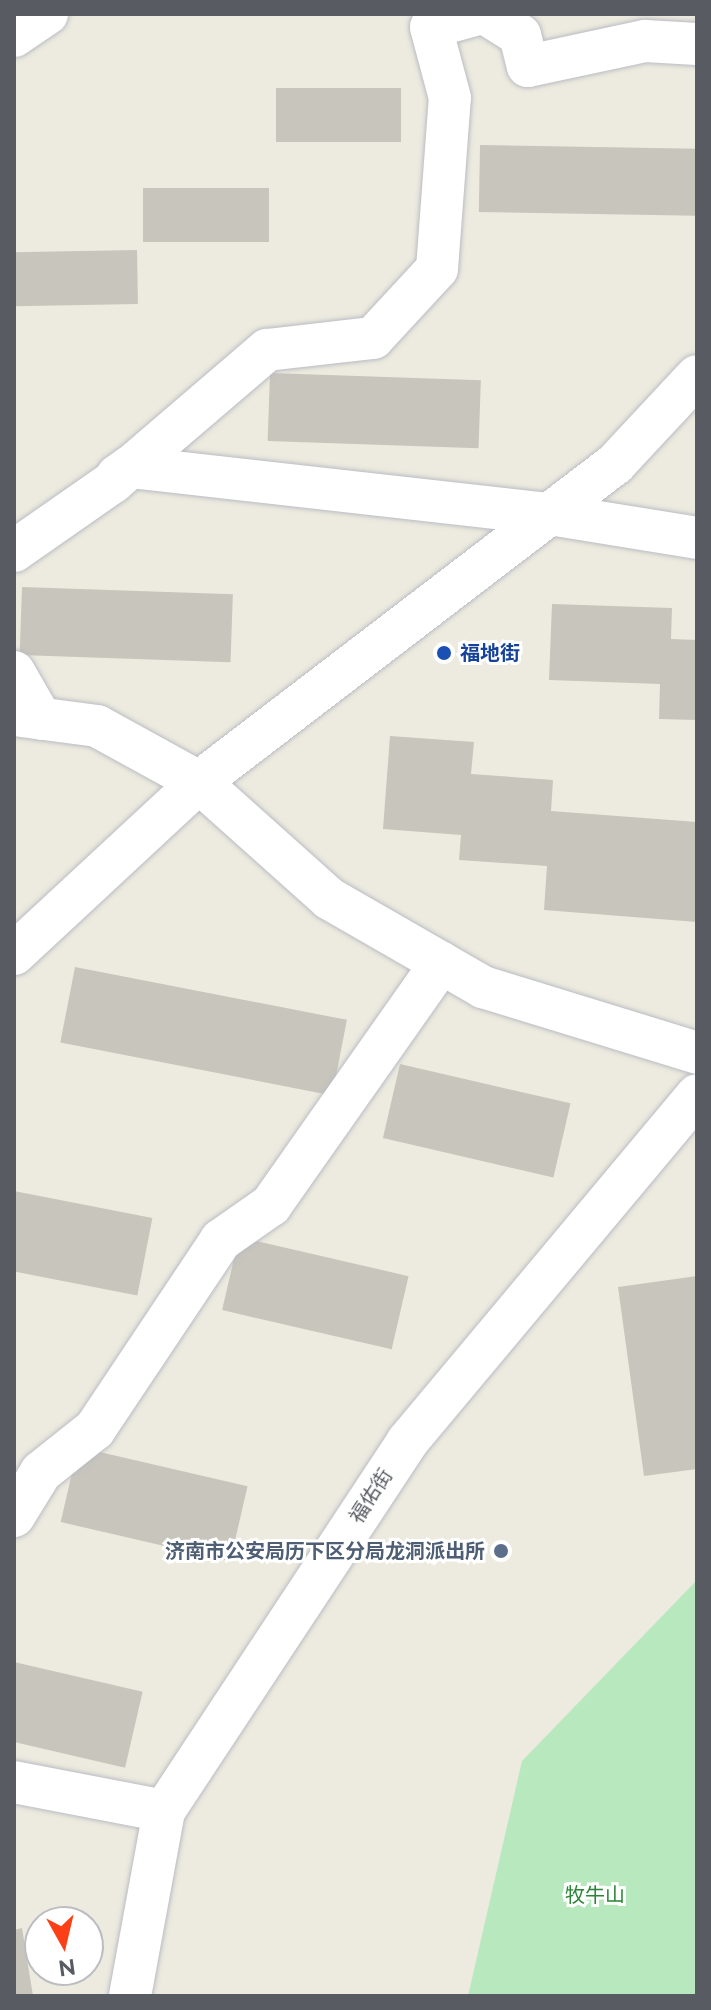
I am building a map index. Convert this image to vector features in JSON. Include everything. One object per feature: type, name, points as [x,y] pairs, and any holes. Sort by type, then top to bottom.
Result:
[{"type":"street","points":[[14,36],[47,14]]},
{"type":"street","points":[[17,544],[130,467],[267,350],[373,338],[437,269],[450,98],[431,27],[478,14]]},
{"type":"street","points":[[486,14],[520,35],[528,66],[645,41],[697,44]]},
{"type":"street","points":[[14,954],[199,782],[615,464],[697,376]]},
{"type":"street","points":[[130,467],[549,514],[697,538]]},
{"type":"street","points":[[14,672],[28,717],[97,726],[199,782],[330,899],[483,987],[697,1053]]},
{"type":"street","points":[[14,1516],[41,1472],[95,1429],[221,1240],[271,1205],[441,963]]},
{"type":"street","name":"福佑街","points":[[130,1996],[164,1811],[407,1442],[697,1095]]},
{"type":"street","points":[[14,1782],[164,1811]]},
{"type":"green space","name":"牧牛山","points":[[697,1580],[697,1996],[468,1996],[522,1761]]},
{"type":"building","points":[[276,88],[401,88],[401,142],[276,142]]},
{"type":"building","points":[[480,145],[697,149],[696,216],[479,212]]},
{"type":"building","points":[[143,188],[269,188],[269,242],[143,242]]},
{"type":"building","points":[[137,250],[138,304],[15,306],[14,252]]},
{"type":"building","points":[[270,373],[481,380],[478,448],[268,441]]},
{"type":"building","points":[[22,587],[233,594],[230,662],[20,655]]},
{"type":"building","points":[[552,604],[672,608],[671,639],[697,640],[697,720],[659,719],[660,684],[549,680]]},
{"type":"building","points":[[390,736],[474,742],[471,774],[553,780],[551,811],[697,822],[697,922],[544,910],[547,866],[459,860],[461,835],[383,829]]},
{"type":"building","points":[[75,967],[347,1020],[332,1095],[60,1043]]},
{"type":"building","points":[[400,1064],[571,1103],[553,1177],[383,1138]]},
{"type":"building","points":[[14,1191],[152,1218],[137,1295],[14,1271]]},
{"type":"building","points":[[239,1237],[409,1276],[392,1349],[222,1310]]},
{"type":"building","points":[[697,1276],[697,1469],[644,1476],[618,1287]]},
{"type":"building","points":[[78,1447],[248,1486],[230,1561],[61,1522]]},
{"type":"building","points":[[14,1662],[143,1692],[125,1768],[14,1742]]},
{"type":"building","points":[[22,1928],[24,1986],[31,1986],[33,1996],[14,1996],[14,1930]]},
{"type":"place","name":"福地街","points":[[444,653]]},
{"type":"place","name":"济南市公安局历下区分局龙洞派出所","points":[[501,1551]]}]
